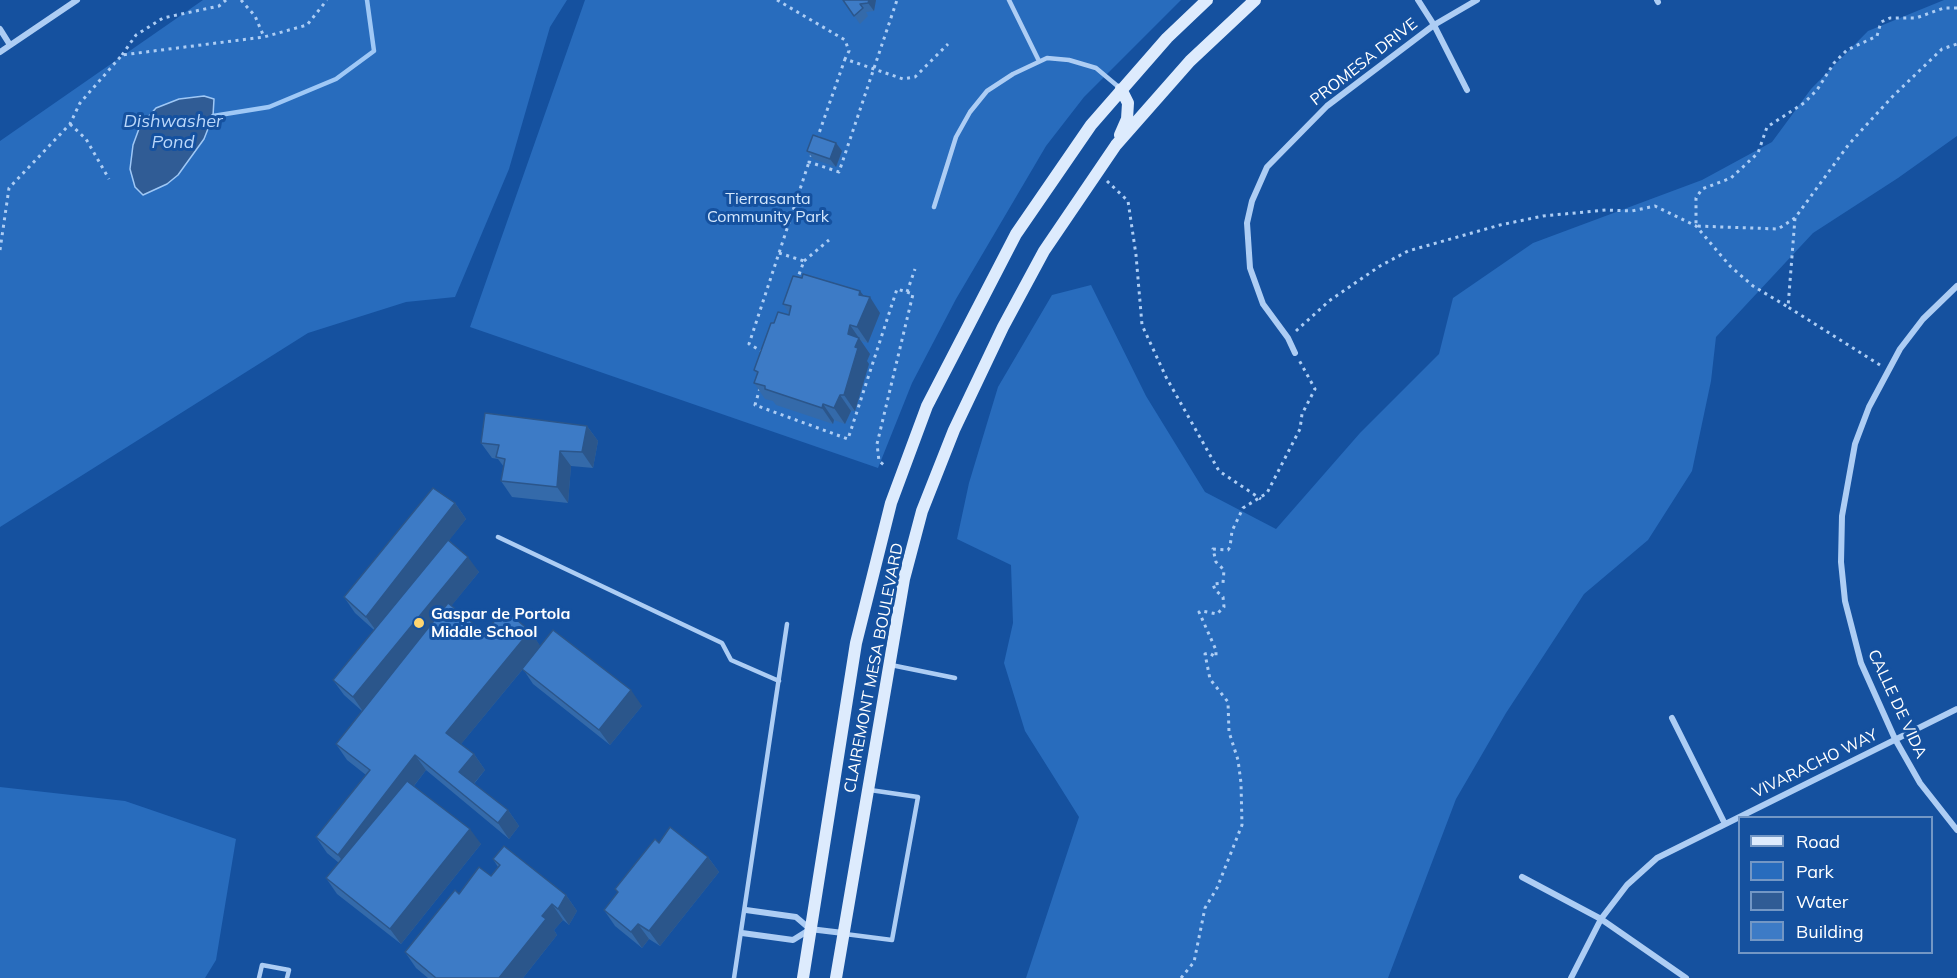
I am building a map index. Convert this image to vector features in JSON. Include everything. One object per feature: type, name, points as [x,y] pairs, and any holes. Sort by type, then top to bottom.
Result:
[{"type":"main road","name":"CLAIREMONT MESA BOULEVARD","points":[[803,978],[856,643],[891,503],[927,406],[1016,234],[1091,125],[1167,38],[1207,0]]},
{"type":"main road","name":"CLAIREMONT MESA BOULEVARD","points":[[836,978],[904,579],[922,511],[954,430],[1003,327],[1044,251],[1116,145],[1190,61],[1255,0]]},
{"type":"main road","points":[[1116,145],[1127,119],[1127,96],[1121,88]]},
{"type":"street","points":[[0,52],[77,0]]},
{"type":"street","points":[[1418,0],[1434,25],[1467,90]]},
{"type":"street","name":"PROMESA DRIVE","points":[[1295,353],[1288,338],[1263,304],[1250,268],[1247,223],[1252,201],[1267,167],[1327,106],[1434,25],[1477,0]]},
{"type":"street","points":[[0,29],[10,45]]},
{"type":"street","name":"CALLE DE VIDA","points":[[1957,286],[1923,319],[1900,349],[1869,407],[1855,444],[1842,516],[1841,562],[1845,601],[1861,663],[1895,739],[1920,783],[1957,830]]},
{"type":"street","name":"VIVARACHO WAY","points":[[1741,816],[1957,709]]},
{"type":"street","points":[[1672,718],[1725,824]]},
{"type":"street","name":"VIVARACHO WAY","points":[[1571,978],[1601,919],[1627,885],[1657,858],[1738,818]]},
{"type":"street","points":[[1522,877],[1601,919],[1686,978]]},
{"type":"street","points":[[746,910],[796,917],[810,929],[843,933]]},
{"type":"street","points":[[742,933],[793,940],[810,929]]},
{"type":"lane","points":[[1009,0],[1039,60]]},
{"type":"lane","points":[[934,207],[956,137],[970,112],[987,91],[1039,60],[1069,60],[1096,68],[1121,88]]},
{"type":"lane","points":[[498,537],[722,643],[731,660],[779,681]]},
{"type":"lane","points":[[734,978],[787,624]]},
{"type":"lane","points":[[888,665],[955,678]]},
{"type":"lane","points":[[843,933],[892,940],[918,797],[867,789]]},
{"type":"lane","points":[[259,978],[262,965],[289,970],[287,978]]},
{"type":"path","points":[[0,250],[9,188],[70,124],[80,103],[122,55],[136,35],[163,18],[219,6],[226,0]]},
{"type":"path","points":[[241,0],[255,16],[264,38]]},
{"type":"path","points":[[122,55],[264,38],[307,25],[327,0]]},
{"type":"path","points":[[777,0],[845,40],[849,51],[816,141]]},
{"type":"path","points":[[809,162],[839,172],[897,0]]},
{"type":"path","points":[[1696,226],[1696,198],[1702,189],[1722,183],[1758,153],[1767,127],[1804,104],[1817,90],[1834,63],[1847,50],[1877,36],[1881,22],[1890,18],[1916,18],[1944,8],[1957,8]]},
{"type":"path","points":[[845,59],[903,79],[915,77],[948,44]]},
{"type":"path","points":[[1696,226],[1778,229],[1795,218],[1849,144],[1892,96],[1942,50],[1957,44]]},
{"type":"path","points":[[70,124],[86,139],[109,179]]},
{"type":"path","points":[[770,355],[754,349],[749,344],[813,152]]},
{"type":"path","points":[[1097,173],[1128,201],[1136,255],[1142,325],[1166,377],[1219,471],[1261,499]]},
{"type":"path","points":[[1288,338],[1329,301],[1380,266],[1408,251],[1500,225],[1543,216],[1606,210],[1632,211],[1655,206],[1696,226],[1730,266],[1753,286],[1889,371]]},
{"type":"path","points":[[1788,308],[1795,218]]},
{"type":"path","points":[[796,282],[804,261],[829,240]]},
{"type":"path","points":[[779,253],[804,261]]},
{"type":"path","points":[[907,292],[915,269]]},
{"type":"path","points":[[761,385],[755,405],[848,438],[897,290],[913,294],[877,444],[876,454],[884,465]]},
{"type":"path","points":[[1181,978],[1194,962],[1206,908],[1217,888],[1242,825],[1238,760],[1229,732],[1228,702],[1210,679],[1205,654],[1209,652],[1216,657],[1216,650],[1199,612],[1202,610],[1217,614],[1224,607],[1223,597],[1215,591],[1213,584],[1223,583],[1224,570],[1216,562],[1213,549],[1228,550],[1232,531],[1243,508],[1268,493],[1300,429],[1302,414],[1315,388],[1295,353]]},
{"type":"green space","points":[[203,0],[567,0],[550,27],[509,169],[455,297],[406,302],[308,333],[0,527],[0,141]]},
{"type":"green space","name":"Tierrasanta Community Park","points":[[585,0],[1181,0],[1084,97],[1046,146],[956,299],[912,383],[878,468],[470,327]]},
{"type":"green space","points":[[1944,0],[1957,0],[1957,136],[1898,178],[1813,233],[1716,337],[1711,381],[1692,471],[1648,540],[1584,594],[1506,713],[1456,799],[1388,978],[1026,978],[1079,817],[1025,731],[1004,663],[1013,623],[1011,565],[957,539],[969,483],[998,387],[1052,295],[1091,285],[1146,396],[1205,492],[1276,529],[1360,433],[1439,354],[1453,298],[1533,243],[1702,180],[1772,142],[1811,89],[1868,31]]},
{"type":"green space","points":[[0,787],[125,801],[236,839],[216,960],[205,978],[0,978]]},
{"type":"water","name":"Dishwasher Pond","points":[[204,96],[214,99],[213,116],[204,139],[178,175],[167,184],[143,195],[135,187],[130,169],[133,145],[140,126],[156,108],[179,99]]},
{"type":"building","points":[[843,0],[869,0],[868,3],[860,4],[863,8],[854,16]]},
{"type":"building","points":[[813,135],[836,143],[830,159],[807,151]]},
{"type":"building","points":[[803,274],[860,291],[859,295],[870,297],[857,327],[850,325],[848,334],[859,338],[855,347],[858,348],[844,395],[840,395],[834,408],[823,404],[822,408],[765,389],[765,386],[754,383],[758,372],[754,370],[771,323],[774,323],[778,312],[789,315],[791,306],[783,304],[793,276],[802,278]]},
{"type":"building","points":[[485,413],[587,426],[582,452],[560,451],[557,487],[501,481],[505,459],[496,457],[499,445],[481,443]]},
{"type":"building","points":[[433,488],[455,503],[366,617],[344,597]]},
{"type":"building","points":[[448,540],[468,557],[353,697],[333,680]]},
{"type":"building","points":[[448,603],[485,633],[504,609],[530,631],[446,733],[474,754],[459,772],[508,810],[498,823],[415,755],[338,855],[316,837],[370,770],[336,744]]},
{"type":"building","points":[[553,630],[631,690],[599,730],[522,669]]},
{"type":"building","points":[[407,781],[470,829],[390,929],[326,878]]},
{"type":"building","points":[[670,827],[708,857],[649,931],[638,924],[631,932],[604,910],[618,892],[615,889],[655,839],[659,843]]},
{"type":"building","points":[[504,846],[566,895],[558,909],[552,904],[542,916],[546,919],[499,978],[436,978],[405,952],[455,890],[459,894],[479,867],[491,876],[500,865],[493,859]]},
{"type":"waterway","points":[[213,116],[269,107],[336,79],[374,51],[367,0]]},
{"type":"place","name":"Gaspar de Portola Middle School","points":[[419,623]]}]
